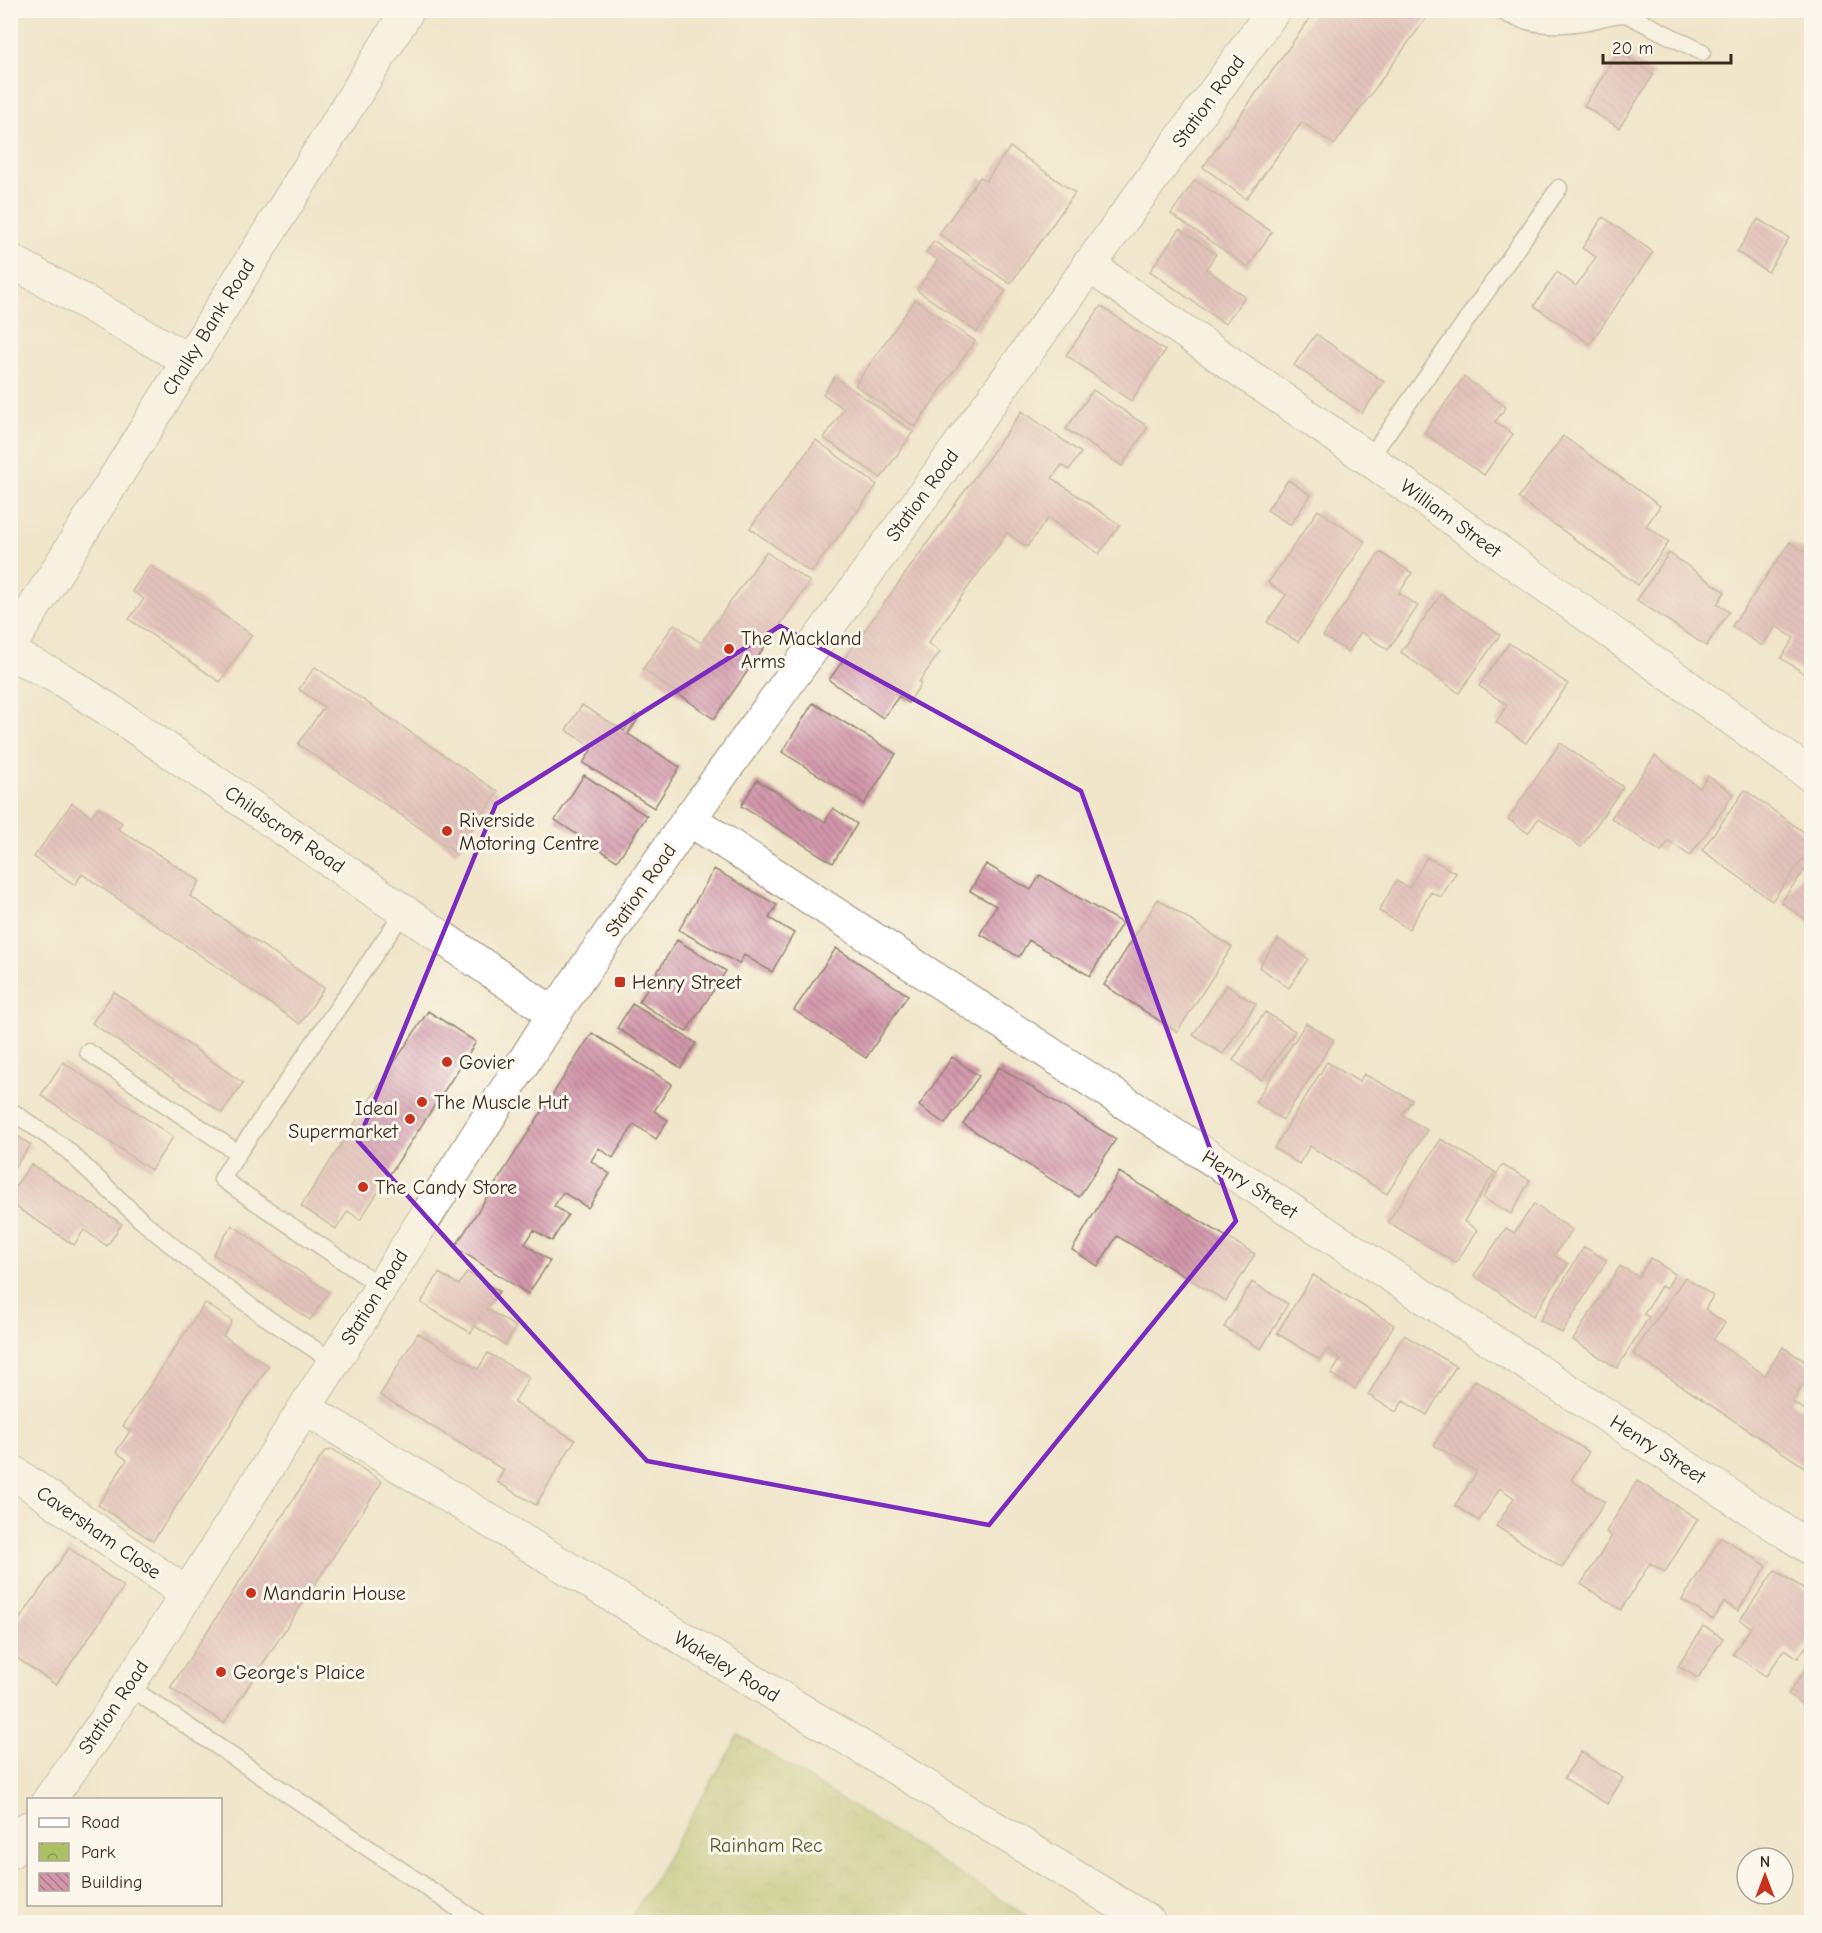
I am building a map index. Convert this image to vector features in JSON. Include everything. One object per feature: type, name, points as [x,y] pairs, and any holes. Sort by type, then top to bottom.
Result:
[{"type":"street","name":"Chalky Bank Road","points":[[10,646],[408,10]]},
{"type":"street","name":"Station Road","points":[[50,1798],[128,1686],[306,1409],[380,1286],[554,1014],[689,819],[1274,10]]},
{"type":"street","points":[[10,260],[188,360]]},
{"type":"street","name":"William Street","points":[[1088,265],[1369,459],[1812,776]]},
{"type":"street","name":"Childscroft Road","points":[[10,653],[61,679],[405,910],[505,982],[554,1014]]},
{"type":"street","name":"Henry Street","points":[[689,819],[1812,1549]]},
{"type":"street","name":"Wakeley Road","points":[[306,1409],[1149,1923]]},
{"type":"street","name":"Caversham Close","points":[[10,1470],[187,1594]]},
{"type":"street","points":[[10,1852],[27,1829]]},
{"type":"lane","points":[[1499,10],[1528,22],[1559,25],[1612,14],[1626,14],[1702,52]]},
{"type":"lane","points":[[1369,459],[1559,188]]},
{"type":"lane","points":[[380,1286],[222,1179],[405,910]]},
{"type":"lane","points":[[87,1052],[238,1153]]},
{"type":"lane","points":[[10,1110],[65,1148],[141,1220],[202,1270],[261,1314],[334,1362]]},
{"type":"lane","points":[[128,1686],[478,1923]]},
{"type":"highlighted area","points":[[780,626],[1081,791],[1236,1221],[989,1525],[647,1461],[358,1141],[496,804]]},
{"type":"green space","name":"Rainham Rec","points":[[739,1735],[1036,1922],[629,1922]]},
{"type":"building","points":[[1316,10],[1432,10],[1334,145],[1302,122],[1246,199],[1203,167]]},
{"type":"building","points":[[1619,51],[1654,74],[1619,128],[1584,106]]},
{"type":"building","points":[[1010,147],[1075,193],[1010,284],[939,234],[980,177],[986,181]]},
{"type":"building","points":[[1195,180],[1272,232],[1248,267],[1171,214]]},
{"type":"building","points":[[1603,217],[1653,252],[1590,344],[1534,306],[1557,272],[1576,286],[1596,257],[1582,248]]},
{"type":"building","points":[[1758,219],[1789,238],[1768,272],[1737,252]]},
{"type":"building","points":[[1180,229],[1216,254],[1206,269],[1245,297],[1225,324],[1150,271]]},
{"type":"building","points":[[934,241],[1006,291],[977,332],[917,290],[938,260],[926,252]]},
{"type":"building","points":[[915,300],[975,341],[915,427],[855,385]]},
{"type":"building","points":[[1101,306],[1165,351],[1131,401],[1066,355]]},
{"type":"building","points":[[1316,334],[1384,382],[1362,413],[1294,365]]},
{"type":"building","points":[[835,377],[913,432],[881,478],[824,438],[844,409],[823,394]]},
{"type":"building","points":[[1464,377],[1506,407],[1495,422],[1513,434],[1484,475],[1424,433]]},
{"type":"building","points":[[1093,390],[1148,427],[1122,466],[1066,429]]},
{"type":"building","points":[[1022,411],[1081,453],[1069,470],[1062,465],[1052,478],[1120,525],[1099,554],[1048,518],[1027,547],[1007,533],[928,643],[940,652],[919,682],[921,684],[908,703],[899,696],[883,718],[829,680]]},
{"type":"building","points":[[1563,436],[1660,506],[1646,526],[1669,542],[1638,585],[1518,498]]},
{"type":"building","points":[[816,440],[877,485],[811,573],[750,528]]},
{"type":"building","points":[[1288,480],[1311,495],[1290,525],[1267,510]]},
{"type":"building","points":[[1318,510],[1365,542],[1298,642],[1267,622],[1286,595],[1268,583]]},
{"type":"building","points":[[1790,542],[1812,556],[1812,671],[1808,676],[1781,658],[1794,638],[1776,626],[1762,646],[1732,626]]},
{"type":"building","points":[[766,552],[810,582],[714,719],[643,669],[674,624],[701,643]]},
{"type":"building","points":[[1380,552],[1412,573],[1399,593],[1418,606],[1388,650],[1361,632],[1348,652],[1323,636]]},
{"type":"building","points":[[1669,553],[1725,592],[1717,604],[1729,612],[1706,646],[1637,600]]},
{"type":"building","points":[[150,565],[252,635],[220,682],[129,619],[144,599],[132,591]]},
{"type":"building","points":[[1441,594],[1500,635],[1459,693],[1401,652]]},
{"type":"building","points":[[1509,643],[1568,684],[1526,743],[1496,722],[1507,705],[1479,686]]},
{"type":"building","points":[[315,667],[498,792],[456,853],[298,744],[324,707],[299,689]]},
{"type":"building","points":[[813,703],[896,754],[864,804],[782,752]]},
{"type":"building","points":[[582,705],[624,731],[635,714],[639,717],[628,734],[680,767],[654,808],[583,763],[593,747],[566,730]]},
{"type":"building","points":[[1560,743],[1623,787],[1581,847],[1539,818],[1528,833],[1508,819]]},
{"type":"building","points":[[1655,756],[1700,788],[1708,776],[1734,794],[1690,856],[1669,841],[1661,852],[1611,818]]},
{"type":"building","points":[[584,775],[647,816],[617,861],[555,820]]},
{"type":"building","points":[[757,780],[825,822],[833,808],[857,824],[833,863],[741,806]]},
{"type":"building","points":[[1745,790],[1812,838],[1812,846],[1772,901],[1702,850]]},
{"type":"building","points":[[72,803],[91,816],[98,807],[122,823],[118,829],[200,881],[190,896],[324,988],[300,1024],[82,874],[75,885],[34,857]]},
{"type":"building","points":[[1812,850],[1812,924],[1781,902],[1810,863],[1805,859]]},
{"type":"building","points":[[1427,857],[1456,873],[1441,897],[1431,892],[1409,929],[1379,911],[1396,881],[1409,888]]},
{"type":"building","points":[[986,864],[1031,890],[1040,875],[1122,923],[1090,976],[1029,940],[1019,957],[980,934],[996,906],[970,891]]},
{"type":"building","points":[[714,869],[777,905],[769,918],[794,933],[772,972],[744,955],[739,964],[679,930]]},
{"type":"building","points":[[1158,899],[1232,947],[1177,1032],[1104,985]]},
{"type":"building","points":[[1278,939],[1308,959],[1289,988],[1259,967]]},
{"type":"building","points":[[677,940],[726,971],[686,1032],[639,1002]]},
{"type":"building","points":[[836,948],[908,995],[866,1058],[794,1010]]},
{"type":"building","points":[[1226,985],[1256,1004],[1223,1054],[1193,1035]]},
{"type":"building","points":[[114,992],[243,1083],[222,1113],[92,1023]]},
{"type":"building","points":[[632,1004],[696,1043],[681,1068],[617,1028]]},
{"type":"building","points":[[428,1011],[476,1042],[360,1220],[348,1211],[336,1229],[301,1206]]},
{"type":"building","points":[[1265,1012],[1295,1031],[1262,1080],[1233,1060]]},
{"type":"building","points":[[1306,1023],[1334,1040],[1283,1120],[1255,1102]]},
{"type":"building","points":[[592,1033],[672,1084],[654,1111],[668,1120],[656,1139],[634,1124],[613,1158],[599,1148],[591,1161],[610,1174],[588,1208],[563,1192],[554,1206],[568,1215],[552,1241],[534,1230],[525,1244],[550,1261],[528,1294],[455,1247]]},
{"type":"building","points":[[952,1057],[979,1076],[945,1124],[919,1106]]},
{"type":"building","points":[[63,1062],[173,1137],[151,1170],[41,1095]]},
{"type":"building","points":[[1327,1062],[1359,1082],[1364,1074],[1412,1100],[1402,1115],[1427,1130],[1387,1194],[1310,1146],[1299,1164],[1274,1148]]},
{"type":"building","points":[[999,1067],[1116,1139],[1079,1197],[963,1124]]},
{"type":"building","points":[[10,1131],[31,1145],[10,1173]]},
{"type":"building","points":[[1441,1139],[1495,1172],[1464,1221],[1477,1230],[1456,1263],[1388,1222]]},
{"type":"building","points":[[31,1164],[122,1224],[107,1246],[84,1230],[74,1245],[10,1203],[10,1194]]},
{"type":"building","points":[[1502,1165],[1530,1180],[1511,1214],[1483,1198]]},
{"type":"building","points":[[1119,1172],[1255,1254],[1226,1301],[1117,1236],[1098,1266],[1072,1250]]},
{"type":"building","points":[[1534,1204],[1572,1230],[1554,1255],[1568,1264],[1533,1316],[1474,1275],[1506,1228],[1514,1233]]},
{"type":"building","points":[[232,1225],[329,1292],[310,1320],[213,1254]]},
{"type":"building","points":[[1584,1247],[1607,1260],[1562,1333],[1540,1320]]},
{"type":"building","points":[[1650,1258],[1675,1274],[1666,1289],[1661,1286],[1644,1314],[1649,1317],[1617,1368],[1573,1340],[1620,1266],[1639,1277]]},
{"type":"building","points":[[467,1272],[499,1291],[487,1309],[516,1327],[505,1345],[475,1326],[471,1333],[421,1303],[439,1273],[459,1285]]},
{"type":"building","points":[[1313,1275],[1394,1325],[1355,1389],[1331,1374],[1341,1359],[1327,1349],[1320,1360],[1277,1333]]},
{"type":"building","points":[[1685,1277],[1713,1296],[1705,1309],[1725,1323],[1713,1340],[1765,1375],[1783,1347],[1812,1366],[1812,1373],[1792,1402],[1812,1414],[1812,1472],[1633,1354]]},
{"type":"building","points":[[1252,1282],[1288,1304],[1261,1349],[1224,1327]]},
{"type":"building","points":[[205,1303],[232,1321],[223,1336],[269,1366],[153,1541],[98,1505],[127,1460],[116,1452],[130,1431],[123,1426]]},
{"type":"building","points":[[418,1333],[478,1369],[488,1353],[529,1377],[514,1403],[575,1440],[536,1505],[497,1482],[504,1470],[380,1395]]},
{"type":"building","points":[[1404,1335],[1456,1366],[1427,1415],[1403,1401],[1396,1412],[1368,1395]]},
{"type":"building","points":[[1475,1380],[1589,1452],[1571,1480],[1605,1502],[1562,1568],[1496,1526],[1514,1498],[1500,1488],[1479,1521],[1455,1505],[1477,1472],[1434,1445]]},
{"type":"building","points":[[334,1450],[382,1482],[224,1723],[170,1688],[325,1451]]},
{"type":"building","points":[[1637,1481],[1698,1519],[1665,1572],[1650,1563],[1621,1610],[1581,1584],[1612,1536],[1606,1532]]},
{"type":"building","points":[[1721,1537],[1767,1566],[1738,1611],[1724,1602],[1713,1620],[1682,1600]]},
{"type":"building","points":[[69,1548],[124,1587],[56,1685],[10,1653],[10,1633]]},
{"type":"building","points":[[1775,1570],[1812,1594],[1812,1638],[1798,1658],[1785,1649],[1766,1676],[1733,1654],[1751,1627],[1740,1620]]},
{"type":"building","points":[[1704,1626],[1723,1638],[1698,1678],[1678,1666]]},
{"type":"building","points":[[1812,1661],[1812,1711],[1788,1694]]},
{"type":"building","points":[[1581,1752],[1623,1778],[1607,1804],[1564,1778]]},
{"type":"place","name":"The Mackland Arms","points":[[729,649]]},
{"type":"place","name":"Riverside Motoring Centre","points":[[447,831]]},
{"type":"place","name":"Henry Street","points":[[620,982]]},
{"type":"place","name":"Govier","points":[[447,1062]]},
{"type":"place","name":"The Muscle Hut","points":[[422,1102]]},
{"type":"place","name":"Ideal Supermarket","points":[[410,1119]]},
{"type":"place","name":"The Candy Store","points":[[363,1187]]},
{"type":"place","name":"Mandarin House","points":[[251,1593]]},
{"type":"place","name":"George's Plaice","points":[[221,1672]]}]
